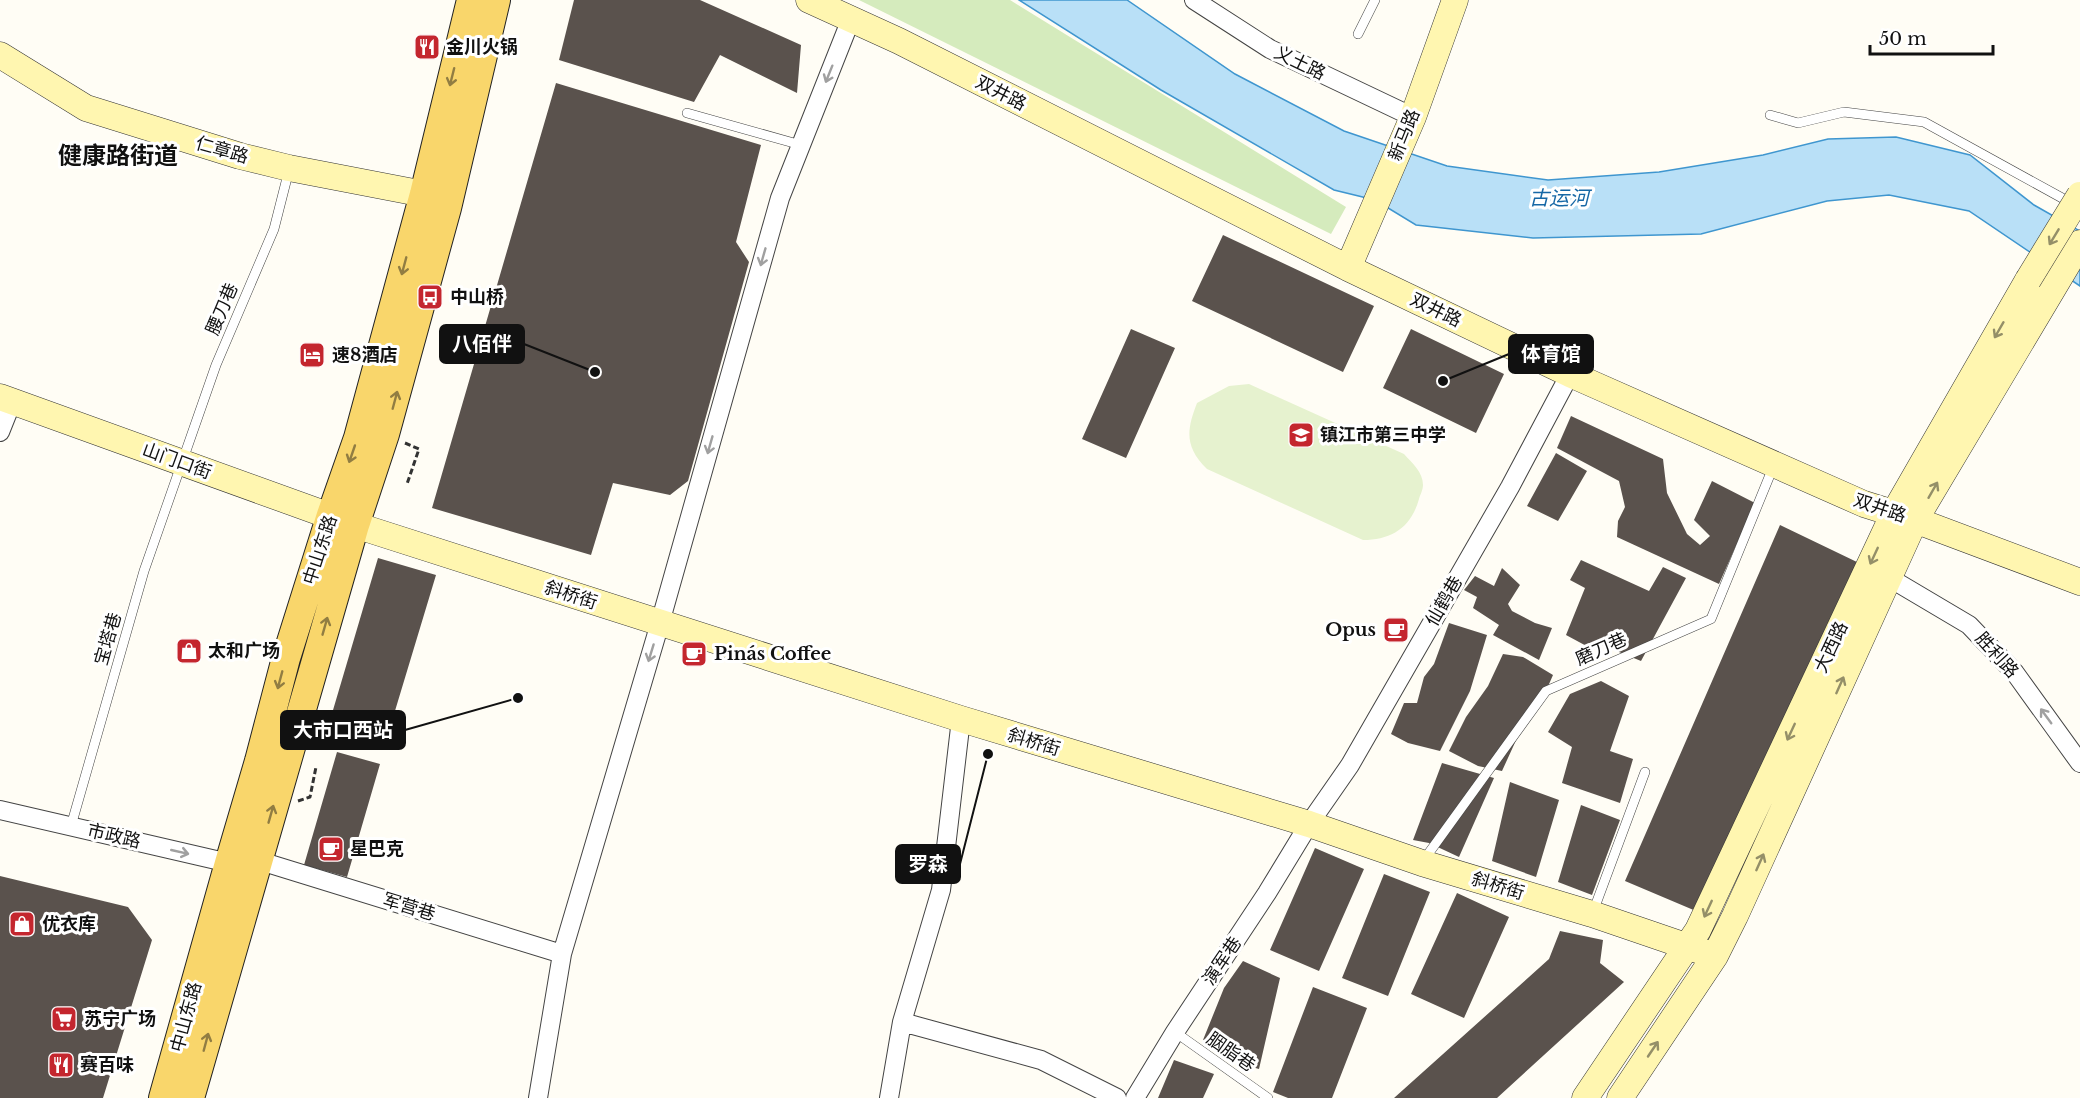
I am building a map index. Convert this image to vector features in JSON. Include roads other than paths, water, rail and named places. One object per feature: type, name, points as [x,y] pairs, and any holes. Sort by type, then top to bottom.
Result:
[{"type":"main road","name":"中山东路","points":[[190,1098],[257,860],[343,520],[358,438],[424,194],[471,0]]},
{"type":"main road","name":"中山东路","points":[[163,1098],[286,658],[343,520],[385,434],[447,208],[496,0]]},
{"type":"street","name":"双井路","points":[[809,0],[899,41],[1348,268],[1570,374],[1864,504],[2080,582]]},
{"type":"street","name":"义土路","points":[[1194,0],[1269,49],[1413,117]]},
{"type":"street","name":"新马路","points":[[1348,268],[1413,117],[1455,0]]},
{"type":"street","points":[[538,1098],[562,954],[660,623],[780,198],[850,20]]},
{"type":"street","name":"仁章路","points":[[0,56],[87,108],[240,156],[424,194]]},
{"type":"street","name":"大西路","points":[[1585,1098],[1703,920],[1905,517],[2039,285],[2080,195]]},
{"type":"street","name":"大西路","points":[[2039,285],[2080,243]]},
{"type":"street","name":"仙鹤巷","points":[[1309,824],[1350,765],[1510,487],[1570,374]]},
{"type":"street","name":"山门口街","points":[[6,400],[343,520]]},
{"type":"street","points":[[0,432],[6,400]]},
{"type":"street","name":"大西路","points":[[1620,1098],[1715,956],[1735,916],[1888,578],[1905,517]]},
{"type":"street","name":"斜桥街","points":[[343,520],[961,719],[1309,824],[1422,863],[1592,914],[1715,956]]},
{"type":"street","name":"胜利路","points":[[1888,578],[1969,625],[2015,673],[2080,763]]},
{"type":"street","points":[[889,1098],[902,1022],[941,890],[961,719]]},
{"type":"street","name":"市政路","points":[[0,810],[228,863]]},
{"type":"street","name":"演军巷","points":[[1135,1098],[1309,824]]},
{"type":"street","name":"军营巷","points":[[257,860],[562,954]]},
{"type":"street","points":[[902,1022],[1041,1060],[1117,1098]]},
{"type":"lane","points":[[1358,34],[1375,0]]},
{"type":"lane","points":[[1770,115],[1798,123],[1844,112],[1924,122],[2080,208]]},
{"type":"lane","points":[[687,113],[801,145]]},
{"type":"lane","name":"腰刀巷","points":[[183,462],[216,365],[274,229],[290,168]]},
{"type":"lane","name":"宝塔巷","points":[[71,826],[144,571],[183,462]]},
{"type":"lane","name":"磨刀巷","points":[[1422,863],[1546,691],[1711,619],[1774,465]]},
{"type":"lane","points":[[1592,914],[1645,772]]},
{"type":"lane","name":"胭脂巷","points":[[1175,1032],[1268,1098]]},
{"type":"water","name":"古运河","points":[[1019,0],[1127,0],[1235,74],[1344,131],[1447,166],[1548,180],[1659,172],[1763,155],[1828,139],[1896,137],[1970,155],[2034,205],[2080,231],[2080,286],[1969,211],[1889,195],[1827,201],[1701,234],[1533,238],[1416,225],[1375,200],[1334,190],[1161,90]]},
{"type":"place","name":"金川火锅","points":[[427,47]]},
{"type":"place","name":"中山桥","points":[[430,297]]},
{"type":"place","name":"速8酒店","points":[[312,355]]},
{"type":"place","name":"八佰伴","points":[[595,372]]},
{"type":"place","name":"体育馆","points":[[1443,381]]},
{"type":"place","name":"镇江市第三中学","points":[[1301,435]]},
{"type":"place","name":"Opus","points":[[1396,630]]},
{"type":"place","name":"太和广场","points":[[189,651]]},
{"type":"place","name":"Pinás Coffee","points":[[694,654]]},
{"type":"place","name":"大市口西站","points":[[518,698]]},
{"type":"place","name":"罗森","points":[[988,754]]},
{"type":"place","name":"星巴克","points":[[331,849]]},
{"type":"place","name":"优衣库","points":[[22,924]]},
{"type":"place","name":"苏宁广场","points":[[64,1019]]},
{"type":"place","name":"赛百味","points":[[61,1065]]},
{"type":"district","name":"健康路街道","points":[[118,155]]}]
